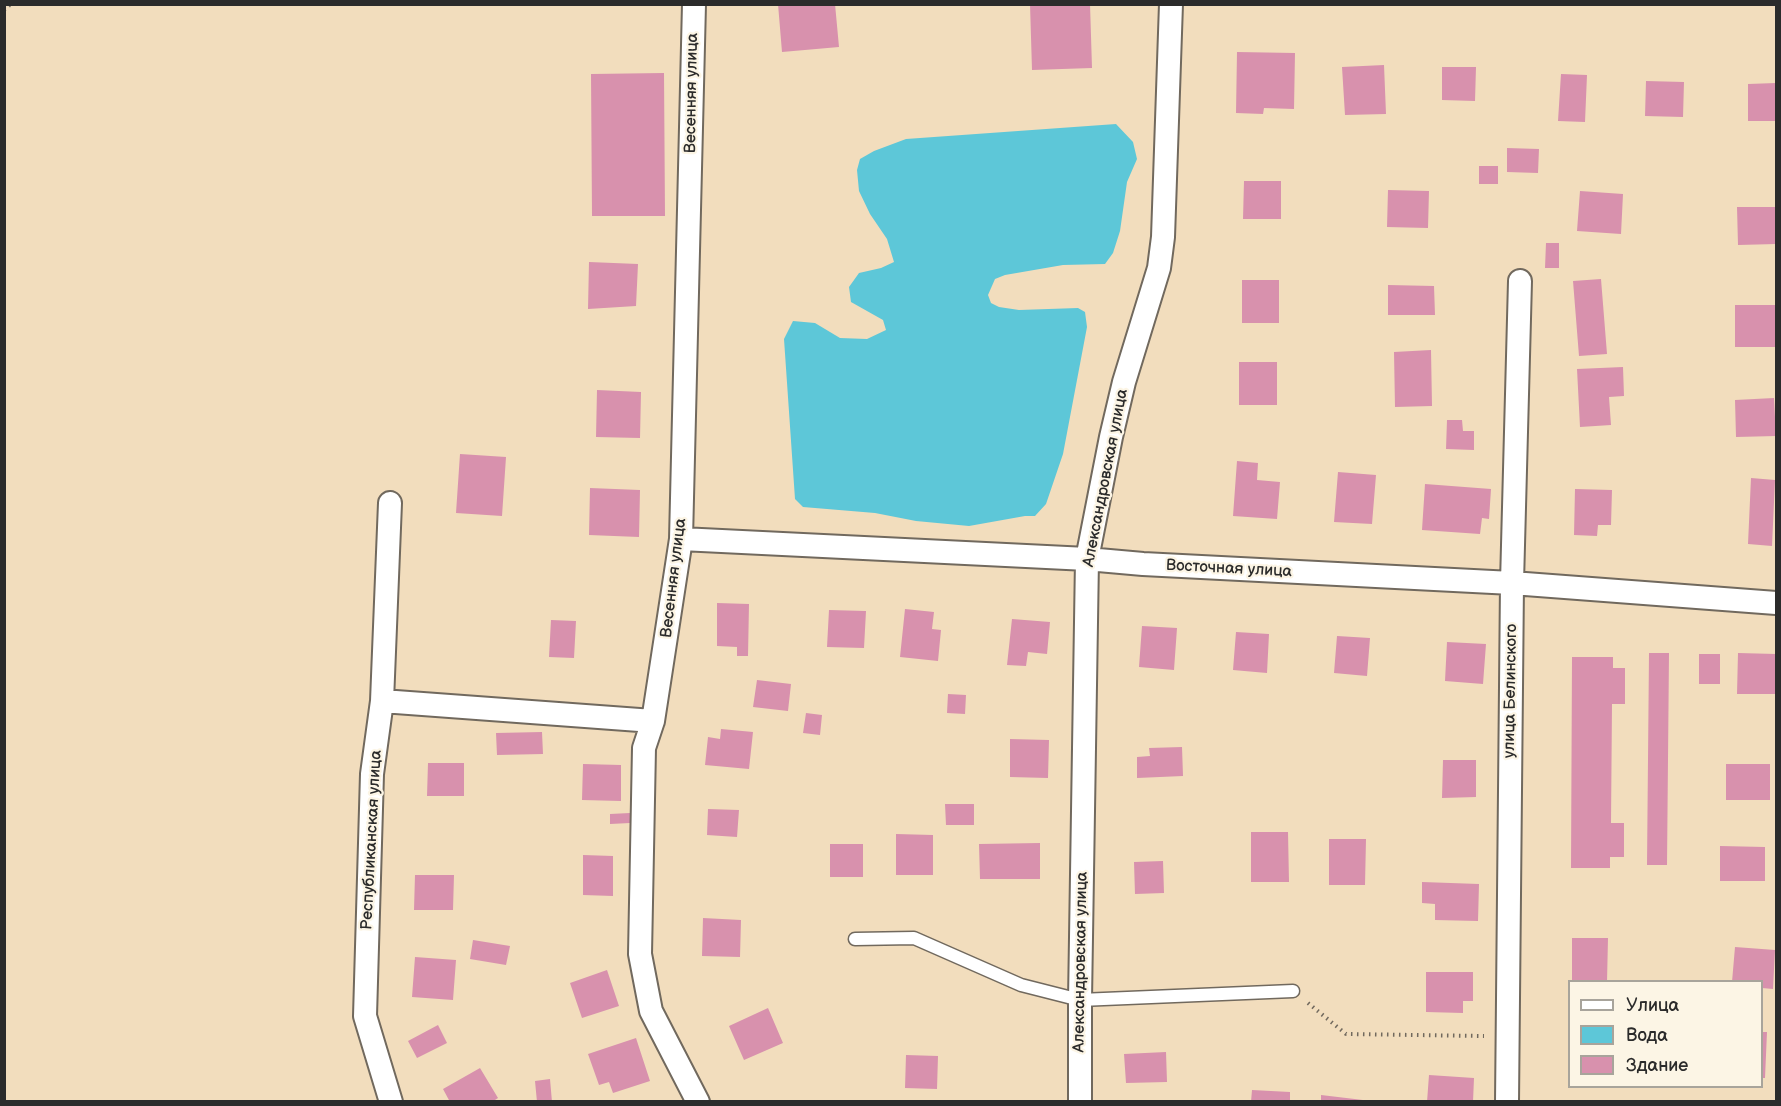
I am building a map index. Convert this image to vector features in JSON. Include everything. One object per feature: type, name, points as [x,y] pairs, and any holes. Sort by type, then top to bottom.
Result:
[{"type":"street","name":"Весенняя улица","points":[[694,4],[681,539],[653,721],[644,748],[640,954],[651,1011],[698,1101]]},
{"type":"street","name":"Александровская улица","points":[[1080,1101],[1087,559],[1124,382],[1159,268],[1163,237],[1171,4]]},
{"type":"street","name":"улица Белинского","points":[[1507,1101],[1512,583],[1520,282]]},
{"type":"street","name":"Республиканская улица","points":[[390,503],[382,701],[372,774],[365,1016],[391,1101]]},
{"type":"street","name":"Восточная улица","points":[[681,539],[1512,583],[1776,603]]},
{"type":"street","points":[[382,701],[653,721]]},
{"type":"lane","points":[[855,939],[914,938],[1021,985],[1080,1000],[1293,991]]},
{"type":"path","points":[[4,10],[11,4]]},
{"type":"path","points":[[1293,991],[1346,1034],[1507,1036]]},
{"type":"water","points":[[1116,124],[1133,142],[1137,159],[1127,182],[1120,231],[1113,253],[1105,264],[1063,265],[1005,275],[995,279],[988,295],[991,303],[999,307],[1019,310],[1078,308],[1085,312],[1087,327],[1063,454],[1046,504],[1035,516],[969,526],[916,521],[875,513],[803,507],[795,499],[784,339],[793,321],[815,323],[840,338],[867,339],[886,330],[883,320],[851,302],[849,287],[859,273],[881,268],[894,262],[887,239],[870,214],[859,191],[857,170],[860,159],[906,139]]},
{"type":"building","points":[[778,4],[835,4],[839,47],[782,52]]},
{"type":"building","points":[[1030,4],[1090,4],[1092,68],[1032,70]]},
{"type":"building","points":[[1237,52],[1295,53],[1294,109],[1264,108],[1263,114],[1236,113]]},
{"type":"building","points":[[1384,65],[1386,114],[1345,115],[1342,67]]},
{"type":"building","points":[[1442,67],[1476,67],[1475,101],[1442,100]]},
{"type":"building","points":[[664,73],[665,216],[592,216],[591,74]]},
{"type":"building","points":[[1561,74],[1587,75],[1585,122],[1558,121]]},
{"type":"building","points":[[1646,81],[1684,82],[1683,117],[1645,116]]},
{"type":"building","points":[[1776,83],[1776,121],[1748,121],[1748,84]]},
{"type":"building","points":[[1507,148],[1539,149],[1538,173],[1507,172]]},
{"type":"building","points":[[1479,166],[1498,166],[1498,184],[1479,184]]},
{"type":"building","points":[[1244,181],[1281,181],[1281,219],[1243,219]]},
{"type":"building","points":[[1388,190],[1429,191],[1428,228],[1387,227]]},
{"type":"building","points":[[1580,191],[1623,194],[1621,234],[1577,231]]},
{"type":"building","points":[[1737,207],[1776,207],[1776,244],[1738,245]]},
{"type":"building","points":[[1546,243],[1559,243],[1559,268],[1545,268]]},
{"type":"building","points":[[589,262],[638,264],[636,306],[588,309]]},
{"type":"building","points":[[1601,279],[1607,354],[1579,356],[1573,281]]},
{"type":"building","points":[[1242,280],[1279,280],[1279,323],[1242,323]]},
{"type":"building","points":[[1388,285],[1434,286],[1435,315],[1388,315]]},
{"type":"building","points":[[1735,305],[1776,305],[1776,347],[1735,347]]},
{"type":"building","points":[[1431,350],[1432,406],[1395,407],[1394,352]]},
{"type":"building","points":[[1239,362],[1277,362],[1277,405],[1239,405]]},
{"type":"building","points":[[1623,367],[1624,396],[1609,397],[1611,425],[1580,427],[1577,369]]},
{"type":"building","points":[[597,390],[641,392],[640,438],[596,437]]},
{"type":"building","points":[[1774,398],[1776,436],[1736,437],[1735,400]]},
{"type":"building","points":[[1447,420],[1462,420],[1463,431],[1474,431],[1474,450],[1446,449]]},
{"type":"building","points":[[460,454],[506,457],[502,516],[456,513]]},
{"type":"building","points":[[1237,461],[1258,463],[1257,480],[1280,482],[1277,519],[1233,516]]},
{"type":"building","points":[[1338,472],[1376,475],[1372,524],[1334,522]]},
{"type":"building","points":[[1751,478],[1775,480],[1772,546],[1748,544]]},
{"type":"building","points":[[1425,484],[1491,489],[1489,519],[1482,518],[1480,534],[1422,530]]},
{"type":"building","points":[[590,488],[640,490],[639,537],[589,535]]},
{"type":"building","points":[[1575,489],[1612,490],[1611,525],[1598,525],[1597,536],[1574,535]]},
{"type":"building","points":[[717,603],[749,604],[748,656],[737,656],[737,647],[717,646]]},
{"type":"building","points":[[905,609],[934,612],[932,629],[941,630],[938,661],[900,657]]},
{"type":"building","points":[[829,610],[866,611],[864,648],[827,647]]},
{"type":"building","points":[[1012,619],[1050,622],[1047,654],[1028,652],[1026,666],[1007,665]]},
{"type":"building","points":[[551,620],[576,621],[574,658],[549,657]]},
{"type":"building","points":[[1142,626],[1177,628],[1174,670],[1139,667]]},
{"type":"building","points":[[1236,632],[1269,634],[1267,673],[1233,670]]},
{"type":"building","points":[[1337,636],[1370,638],[1367,676],[1334,673]]},
{"type":"building","points":[[1447,642],[1486,644],[1483,684],[1445,681]]},
{"type":"building","points":[[1649,653],[1669,653],[1667,865],[1647,865]]},
{"type":"building","points":[[1738,653],[1776,654],[1776,694],[1737,694]]},
{"type":"building","points":[[1699,654],[1720,654],[1720,684],[1699,684]]},
{"type":"building","points":[[1572,657],[1613,657],[1613,668],[1625,668],[1625,704],[1612,704],[1611,823],[1624,823],[1624,857],[1610,857],[1610,868],[1571,868]]},
{"type":"building","points":[[757,680],[791,684],[788,711],[753,707]]},
{"type":"building","points":[[948,694],[966,695],[965,714],[947,713]]},
{"type":"building","points":[[806,713],[822,715],[820,735],[803,733]]},
{"type":"building","points":[[721,729],[753,732],[749,769],[705,765],[708,737],[720,739]]},
{"type":"building","points":[[542,732],[543,754],[497,755],[496,733]]},
{"type":"building","points":[[1010,739],[1049,740],[1048,778],[1010,777]]},
{"type":"building","points":[[1182,747],[1183,776],[1137,778],[1137,757],[1150,756],[1149,748]]},
{"type":"building","points":[[1443,760],[1476,760],[1476,797],[1442,798]]},
{"type":"building","points":[[428,763],[464,763],[464,796],[427,796]]},
{"type":"building","points":[[583,764],[621,765],[621,801],[582,800]]},
{"type":"building","points":[[1726,764],[1770,764],[1770,800],[1726,800]]},
{"type":"building","points":[[945,804],[974,804],[974,825],[946,825]]},
{"type":"building","points":[[708,809],[739,810],[737,837],[707,835]]},
{"type":"building","points":[[630,813],[630,823],[610,824],[610,814]]},
{"type":"building","points":[[1251,832],[1288,832],[1289,882],[1251,882]]},
{"type":"building","points":[[896,834],[933,835],[933,875],[896,875]]},
{"type":"building","points":[[1329,839],[1366,839],[1365,885],[1329,885]]},
{"type":"building","points":[[1040,843],[1040,879],[980,879],[979,844]]},
{"type":"building","points":[[830,844],[863,844],[863,877],[830,877]]},
{"type":"building","points":[[1720,846],[1765,847],[1765,881],[1720,881]]},
{"type":"building","points":[[583,855],[613,856],[613,896],[583,895]]},
{"type":"building","points":[[1163,861],[1164,893],[1135,894],[1134,862]]},
{"type":"building","points":[[415,875],[454,875],[453,910],[414,910]]},
{"type":"building","points":[[1422,882],[1479,884],[1478,921],[1435,920],[1435,904],[1422,903]]},
{"type":"building","points":[[703,918],[741,920],[740,957],[702,956]]},
{"type":"building","points":[[1572,938],[1608,938],[1607,980],[1572,980]]},
{"type":"building","points":[[473,940],[510,946],[506,965],[470,959]]},
{"type":"building","points":[[1735,947],[1775,950],[1773,989],[1763,988],[1763,980],[1732,980]]},
{"type":"building","points":[[415,957],[456,960],[453,1000],[412,997]]},
{"type":"building","points":[[607,970],[619,1006],[582,1018],[570,983]]},
{"type":"building","points":[[1426,972],[1473,972],[1473,1001],[1463,1001],[1463,1013],[1426,1012]]},
{"type":"building","points":[[768,1008],[783,1043],[744,1060],[729,1026]]},
{"type":"building","points":[[438,1025],[447,1043],[417,1058],[408,1041]]},
{"type":"building","points":[[1763,1032],[1767,1032],[1765,1078],[1763,1078]]},
{"type":"building","points":[[636,1038],[650,1081],[613,1093],[609,1082],[599,1085],[588,1054]]},
{"type":"building","points":[[1166,1052],[1167,1082],[1126,1083],[1124,1054]]},
{"type":"building","points":[[906,1055],[938,1056],[937,1089],[905,1088]]},
{"type":"building","points":[[480,1068],[498,1098],[492,1102],[450,1102],[443,1089]]},
{"type":"building","points":[[1429,1075],[1474,1078],[1473,1102],[1427,1102]]},
{"type":"building","points":[[550,1079],[552,1102],[537,1102],[535,1081]]},
{"type":"building","points":[[1252,1090],[1290,1092],[1290,1102],[1251,1102]]},
{"type":"building","points":[[1321,1095],[1363,1100],[1363,1102],[1321,1102]]}]
